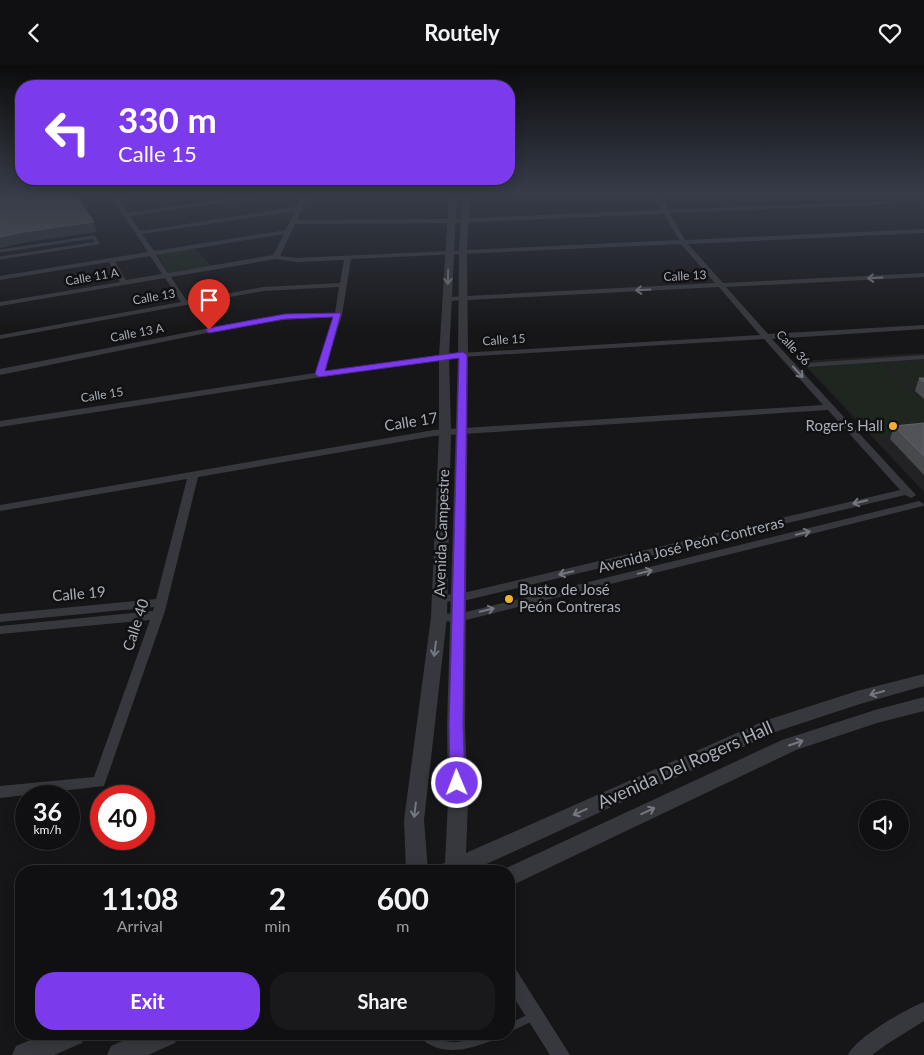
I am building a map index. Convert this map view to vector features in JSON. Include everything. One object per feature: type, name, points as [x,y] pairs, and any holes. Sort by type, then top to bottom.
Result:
[{"type":"street","points":[[143,240],[185,303]]},
{"type":"street","points":[[0,278],[234,240]]},
{"type":"street","points":[[276,257],[283,240]]},
{"type":"street","name":"Avenida Campestre","points":[[453,865],[458,802],[456,726],[463,355],[455,299],[457,240]]},
{"type":"street","name":"Calle 11 A","points":[[0,304],[276,257],[297,260],[722,240]]},
{"type":"street","name":"Calle 36","points":[[683,242],[765,336],[922,507]]},
{"type":"street","points":[[319,374],[338,315],[348,257]]},
{"type":"street","points":[[111,260],[124,283]]},
{"type":"street","name":"Calle 13","points":[[455,299],[924,275]]},
{"type":"street","name":"Calle 13","points":[[0,337],[262,289],[343,285]]},
{"type":"street","name":"Avenida Campestre","points":[[417,865],[414,819],[439,617],[445,432],[444,356],[455,299]]},
{"type":"street","name":"Calle 13 A","points":[[0,371],[266,319],[338,315]]},
{"type":"street","name":"Calle 15","points":[[0,423],[444,356],[924,327]]},
{"type":"street","name":"Calle 17","points":[[0,508],[445,432],[830,407]]},
{"type":"street","name":"Calle 40","points":[[0,792],[99,782],[159,609],[193,475]]},
{"type":"street","name":"Avenida José Peón Contreras","points":[[440,598],[459,598],[907,491]]},
{"type":"street","name":"Avenida José Peón Contreras","points":[[439,617],[458,617],[713,555],[922,507]]},
{"type":"street","points":[[701,541],[713,555]]},
{"type":"street","name":"Calle 19","points":[[0,618],[159,609]]},
{"type":"street","name":"Calle 19","points":[[0,630],[159,609]]},
{"type":"street","name":"Avenida Del Rogers Hall","points":[[465,865],[771,725],[857,698],[924,680]]},
{"type":"street","name":"Avenida Del Rogers Hall","points":[[515,874],[790,745],[875,717],[924,704]]},
{"type":"street","points":[[515,983],[560,1055]]},
{"type":"street","points":[[857,1055],[880,1037],[924,1011]]},
{"type":"street","points":[[25,1055],[60,1040]]},
{"type":"street","points":[[120,1055],[153,1040]]},
{"type":"lane","points":[[0,251],[73,240]]},
{"type":"lane","points":[[0,258],[98,243],[96,240]]},
{"type":"lane","points":[[808,365],[924,357]]},
{"type":"lane","points":[[515,1026],[536,1016]]},
{"type":"lane","points":[[425,1040],[441,1052],[461,1052],[486,1040]]},
{"type":"shaded area","points":[[195,248],[211,266],[169,273],[157,254]]},
{"type":"shaded area","name":"Roger's Hall","points":[[924,353],[924,492],[801,361]]},
{"type":"shaded area","points":[[924,361],[924,388],[916,389],[887,363]]},
{"type":"shaded area","points":[[882,363],[924,402],[924,434],[877,438],[810,368]]},
{"type":"building","points":[[924,423],[924,456],[894,426]]},
{"type":"place","name":"Roger's Hall","points":[[893,426]]},
{"type":"place","name":"Busto de José Peón Contreras","points":[[509,599]]},
{"type":"route","points":[[209,330],[266,319],[338,315],[319,374],[463,355],[456,726],[457,783]]}]
